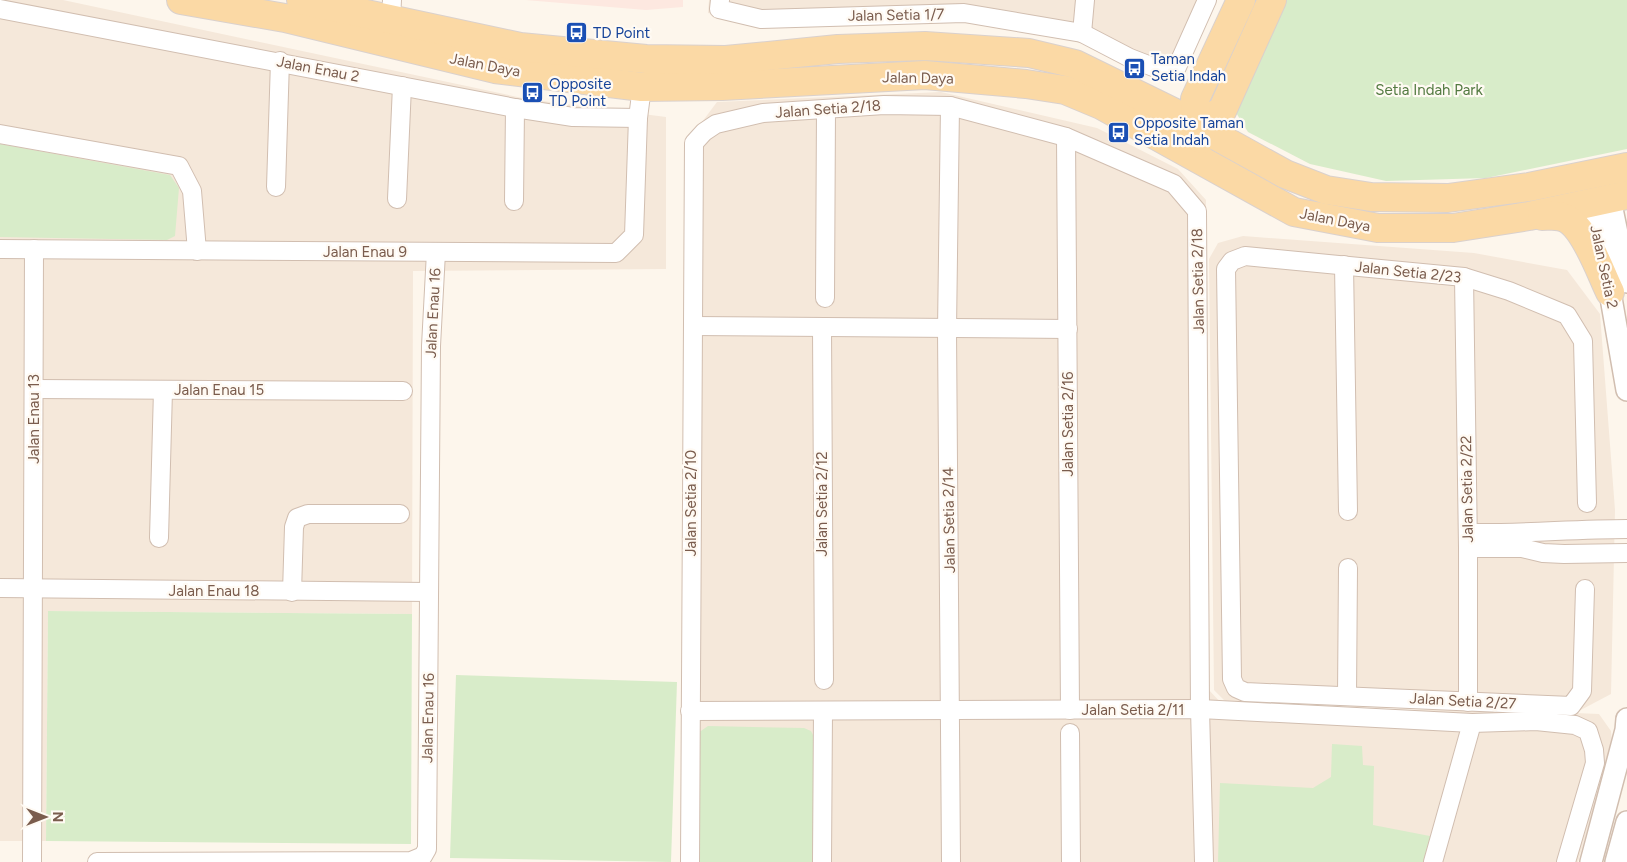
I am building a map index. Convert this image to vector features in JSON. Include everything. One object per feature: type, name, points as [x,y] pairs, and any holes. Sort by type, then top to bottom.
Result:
[{"type":"main road","name":"Jalan Daya","points":[[181,0],[285,18],[495,69],[642,87],[722,86],[924,75],[1026,84],[1065,90],[1101,105],[1294,212],[1378,228],[1454,228],[1529,216],[1607,196]]},
{"type":"main road","name":"Jalan Daya","points":[[301,0],[391,9],[520,47],[646,59],[726,60],[838,49],[925,46],[1029,53],[1075,64],[1197,124],[1285,174],[1326,190],[1371,197],[1448,198],[1529,188],[1627,167]]},
{"type":"main road","points":[[1241,0],[1208,76],[1195,99],[1197,124],[1202,142],[1212,157],[1249,187]]},
{"type":"main road","points":[[1101,105],[1178,129],[1197,124],[1222,112],[1272,0]]},
{"type":"main road","points":[[1139,96],[1179,94],[1208,76]]},
{"type":"main road","points":[[1234,88],[1226,111],[1228,125],[1234,136],[1259,160]]},
{"type":"main road","points":[[1529,188],[1584,184],[1607,196],[1614,176],[1627,171]]},
{"type":"main road","points":[[1529,216],[1562,217],[1575,225],[1618,287]]},
{"type":"street","name":"Jalan Setia 1/7","points":[[720,0],[719,9],[761,19],[842,8],[965,7],[1082,33],[1130,58],[1161,70],[1177,67],[1208,0]]},
{"type":"street","points":[[1082,33],[1085,0]]},
{"type":"street","name":"Jalan Enau 2","points":[[0,8],[515,108],[573,117],[638,118]]},
{"type":"street","points":[[276,188],[280,62]]},
{"type":"street","points":[[396,199],[402,86]]},
{"type":"street","name":"Jalan Enau 9","points":[[0,249],[616,254],[634,235],[638,118],[642,87]]},
{"type":"street","name":"Jalan Setia 2/18","points":[[694,143],[704,132],[716,124],[763,113],[884,105],[950,106],[1066,137],[1174,184],[1197,211],[1200,709],[1204,862]]},
{"type":"street","name":"Jalan Setia 2/14","points":[[950,106],[948,330],[951,862]]},
{"type":"street","points":[[514,201],[515,108]]},
{"type":"street","points":[[825,298],[826,109]]},
{"type":"street","points":[[0,134],[179,166],[192,191],[197,251]]},
{"type":"street","name":"Jalan Setia 2/16","points":[[1066,137],[1070,710]]},
{"type":"street","name":"Jalan Setia 2/10","points":[[690,862],[694,143]]},
{"type":"street","name":"Jalan Setia 2","points":[[1607,196],[1618,287],[1627,390]]},
{"type":"street","name":"Jalan Enau 13","points":[[32,862],[34,250]]},
{"type":"street","name":"Jalan Enau 16","points":[[97,862],[411,861],[423,856],[427,849],[431,346],[436,252]]},
{"type":"street","name":"Jalan Setia 2/23","points":[[1236,688],[1232,679],[1226,269],[1232,261],[1245,256],[1464,277],[1509,291],[1567,315],[1583,341],[1587,503]]},
{"type":"street","points":[[1344,265],[1348,511]]},
{"type":"street","name":"Jalan Setia 2/22","points":[[1464,277],[1468,540],[1468,702]]},
{"type":"street","points":[[693,326],[948,330],[1068,329]]},
{"type":"street","name":"Jalan Setia 2/12","points":[[822,328],[824,680]]},
{"type":"street","name":"Jalan Enau 15","points":[[34,389],[403,391]]},
{"type":"street","points":[[159,538],[163,390]]},
{"type":"street","points":[[292,592],[294,526],[297,518],[308,514],[400,514]]},
{"type":"street","points":[[1468,540],[1584,529],[1627,529]]},
{"type":"street","points":[[1583,554],[1584,529]]},
{"type":"street","points":[[1468,540],[1543,552],[1583,554],[1627,553]]},
{"type":"street","points":[[1347,696],[1348,568]]},
{"type":"street","name":"Jalan Enau 18","points":[[0,588],[34,590],[429,592]]},
{"type":"street","name":"Jalan Setia 2/27","points":[[1236,688],[1245,692],[1571,706],[1582,691],[1585,589]]},
{"type":"street","name":"Jalan Setia 2/11","points":[[690,712],[1200,709],[1472,723],[1536,722],[1575,724],[1588,730],[1594,750],[1595,763],[1566,862]]},
{"type":"street","points":[[822,862],[823,711]]},
{"type":"street","points":[[1590,862],[1626,730],[1627,719]]},
{"type":"street","points":[[1433,862],[1472,723]]},
{"type":"street","points":[[1070,733],[1071,862]]},
{"type":"street","points":[[1616,862],[1627,822]]},
{"type":"shaded area","points":[[0,0],[63,0],[527,99],[666,117],[666,269],[413,271],[412,614],[48,611],[46,841],[0,841]]},
{"type":"shaded area","points":[[525,0],[683,0],[683,7],[646,10]]},
{"type":"shaded area","points":[[709,0],[1216,0],[1183,75],[1161,81],[1080,41],[961,22],[760,27],[708,13]]},
{"type":"shaded area","points":[[941,92],[1097,128],[1178,169],[1206,200],[1207,688],[1224,706],[1534,712],[1227,703],[1214,690],[1209,259],[1218,243],[1243,236],[1474,253],[1567,270],[1600,314],[1615,510],[1611,694],[1575,713],[1599,714],[1611,731],[1612,742],[1578,862],[682,862],[687,142],[717,102]]},
{"type":"green space","name":"Setia Indah Park","points":[[1281,0],[1627,0],[1627,149],[1486,178],[1386,181],[1310,164],[1248,132],[1235,111]]},
{"type":"green space","points":[[0,144],[170,175],[179,188],[175,236],[167,240],[0,237]]},
{"type":"green space","points":[[48,611],[412,614],[411,844],[46,841]]},
{"type":"green space","points":[[456,675],[677,682],[671,862],[450,858]]},
{"type":"green space","points":[[708,726],[804,728],[811,731],[814,737],[814,862],[698,862],[698,733]]},
{"type":"green space","points":[[1332,744],[1362,746],[1363,765],[1374,766],[1373,825],[1435,837],[1426,862],[1218,862],[1220,783],[1313,788],[1331,777]]},
{"type":"place","name":"TD Point","points":[[577,33]]},
{"type":"place","name":"Taman Setia Indah","points":[[1135,68]]},
{"type":"place","name":"Opposite TD Point","points":[[533,93]]},
{"type":"place","name":"Opposite Taman Setia Indah","points":[[1118,132]]}]
